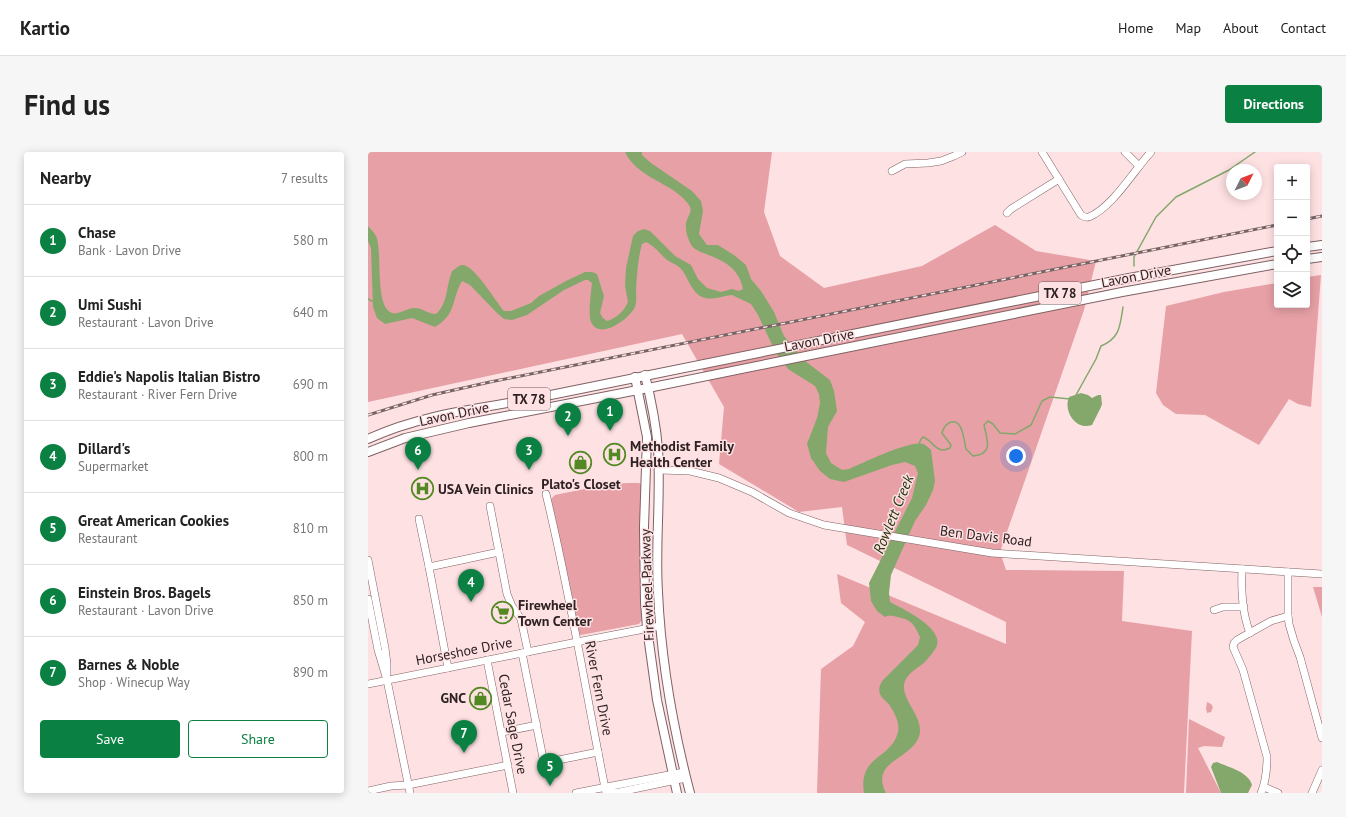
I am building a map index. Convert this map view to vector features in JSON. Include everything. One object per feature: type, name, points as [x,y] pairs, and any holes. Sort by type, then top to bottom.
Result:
[{"type":"main road","points":[[1310,247],[1322,245]]},
{"type":"main road","name":"Lavon Drive","points":[[368,439],[405,425],[429,419],[1129,278],[1274,252]]},
{"type":"main road","points":[[1310,259],[1322,257]]},
{"type":"main road","name":"Lavon Drive","points":[[368,452],[405,438],[469,423],[1122,292],[1274,265]]},
{"type":"main road","name":"Firewheel Parkway","points":[[645,375],[656,430],[659,470],[656,555],[660,626],[668,691],[690,793]]},
{"type":"main road","name":"Firewheel Parkway","points":[[635,377],[647,437],[644,527],[645,602],[647,628],[657,700],[677,793]]},
{"type":"main road","points":[[528,412],[529,406],[532,404],[566,395],[576,389]]},
{"type":"main road","points":[[646,480],[653,483],[653,534],[656,555]]},
{"type":"street","points":[[892,171],[905,164],[941,161],[962,152]]},
{"type":"street","points":[[1042,152],[1081,216],[1085,218],[1101,209],[1113,198],[1151,152]]},
{"type":"street","points":[[1125,152],[1139,166]]},
{"type":"street","points":[[1007,213],[1059,179]]},
{"type":"street","name":"Ben Davis Road","points":[[659,470],[690,471],[719,478],[747,490],[789,513],[824,525],[992,553],[1322,574]]},
{"type":"street","name":"River Fern Drive","points":[[546,494],[577,642],[605,790]]},
{"type":"street","points":[[490,506],[507,594],[512,606],[521,619],[525,653],[544,763],[598,752]]},
{"type":"street","points":[[419,519],[448,668]]},
{"type":"street","points":[[429,567],[499,552]]},
{"type":"street","points":[[368,560],[385,648],[387,680]]},
{"type":"street","points":[[1242,569],[1241,588],[1246,624],[1250,633]]},
{"type":"street","points":[[1288,572],[1288,616],[1322,738]]},
{"type":"street","points":[[368,599],[378,650],[387,680],[410,793]]},
{"type":"street","points":[[1214,610],[1223,607],[1244,607]]},
{"type":"street","points":[[1278,793],[1262,790],[1267,768],[1267,757],[1243,670],[1234,650],[1234,643],[1271,621],[1288,616]]},
{"type":"street","name":"Horseshoe Drive","points":[[368,684],[660,626]]},
{"type":"street","name":"Cedar Sage Drive","points":[[487,660],[513,793]]},
{"type":"street","points":[[502,732],[537,725]]},
{"type":"street","points":[[368,791],[391,786],[408,785],[508,764]]},
{"type":"street","points":[[1312,793],[1322,770]]},
{"type":"street","points":[[576,793],[605,790],[685,775]]},
{"type":"shaded area","points":[[368,152],[772,152],[764,212],[780,256],[824,288],[922,266],[995,225],[1036,251],[1096,261],[1084,310],[1000,552],[1006,570],[1124,571],[1122,621],[1192,631],[1184,793],[817,793],[821,669],[853,646],[865,622],[841,603],[837,574],[1006,644],[1006,622],[847,545],[842,507],[799,512],[719,464],[724,407],[682,334],[368,402]]},
{"type":"shaded area","points":[[625,152],[642,152],[642,155],[651,163],[692,191],[701,201],[703,211],[699,234],[707,245],[718,245],[746,265],[751,279],[761,291],[774,312],[784,336],[805,361],[830,380],[834,391],[837,411],[828,427],[826,453],[831,463],[842,470],[849,469],[908,445],[923,444],[931,450],[935,481],[933,490],[926,505],[915,521],[891,575],[889,593],[890,602],[928,625],[937,638],[937,645],[934,652],[925,662],[911,673],[905,681],[905,695],[919,724],[920,732],[918,739],[913,746],[886,768],[883,774],[882,783],[886,793],[864,793],[863,781],[870,764],[889,748],[898,732],[898,722],[889,705],[881,696],[879,692],[880,687],[883,680],[918,645],[920,637],[912,623],[909,621],[893,616],[885,617],[877,611],[871,601],[869,583],[912,498],[918,473],[915,466],[905,462],[844,482],[830,479],[820,471],[811,458],[807,444],[817,418],[820,403],[819,394],[815,386],[788,369],[776,353],[758,315],[751,304],[732,295],[710,299],[702,297],[693,289],[684,273],[677,265],[667,260],[655,248],[646,242],[642,244],[637,272],[635,307],[632,312],[621,322],[607,329],[595,327],[591,322],[590,298],[592,283],[588,280],[564,290],[527,315],[512,320],[504,319],[470,285],[462,281],[450,312],[442,322],[435,327],[412,318],[385,324],[377,318],[373,307],[371,248],[368,241],[368,226],[376,236],[378,244],[383,301],[386,309],[392,313],[398,313],[416,308],[436,314],[440,310],[445,300],[449,279],[452,272],[459,266],[463,265],[473,271],[504,311],[511,311],[531,303],[539,296],[566,281],[585,272],[592,272],[597,274],[604,296],[600,313],[607,321],[620,314],[628,302],[625,286],[626,268],[633,236],[638,231],[644,229],[650,231],[675,256],[691,265],[698,279],[707,288],[721,292],[732,289],[739,291],[743,289],[738,276],[730,266],[719,259],[698,251],[692,246],[686,229],[686,223],[691,208],[684,199],[677,193],[644,173],[630,160]]},
{"type":"shaded area","points":[[1321,275],[1311,407],[1298,404],[1289,399],[1259,445],[1205,415],[1176,414],[1163,405],[1156,393],[1166,306],[1224,292],[1274,284],[1274,308],[1310,308],[1310,277]]},
{"type":"shaded area","points":[[1081,393],[1092,398],[1101,395],[1102,404],[1092,425],[1081,425],[1069,414],[1069,397]]},
{"type":"shaded area","points":[[639,483],[642,485],[642,620],[639,624],[581,635],[578,633],[551,499],[555,495],[609,484]]},
{"type":"shaded area","points":[[1313,587],[1322,587],[1322,617]]},
{"type":"shaded area","points":[[1207,702],[1213,707],[1211,712],[1207,713],[1206,709]]},
{"type":"shaded area","points":[[1189,719],[1225,737],[1222,747],[1204,746],[1198,748],[1221,793],[1186,793]]},
{"type":"shaded area","points":[[1217,762],[1238,770],[1250,780],[1252,785],[1248,793],[1221,793],[1211,767],[1213,763]]},
{"type":"waterway","points":[[1134,266],[1134,257],[1156,217],[1176,197],[1229,170],[1255,152]]},
{"type":"waterway","points":[[368,299],[374,302]]},
{"type":"waterway","points":[[1076,395],[1096,359],[1101,346],[1116,335],[1120,326],[1123,307]]},
{"type":"waterway","points":[[919,444],[923,437],[938,449],[945,450],[950,448],[951,445],[942,433],[946,425],[954,422],[960,426],[966,449],[973,456],[980,455],[984,452],[988,445],[984,425],[988,421],[993,424],[1000,433],[1015,434],[1031,425],[1042,401],[1050,397],[1070,399]]},
{"type":"railway","points":[[1310,218],[1322,216]]},
{"type":"railway","points":[[368,415],[432,395],[490,382],[1274,226]]},
{"type":"place","name":"Chase","points":[[610,431]]},
{"type":"place","name":"Umi Sushi","points":[[568,436]]},
{"type":"place","name":"Methodist Family Health Center","points":[[615,454]]},
{"type":"place","name":"Plato's Closet","points":[[581,462]]},
{"type":"place","name":"Einstein Bros. Bagels","points":[[418,470]]},
{"type":"place","name":"Eddie's Napolis Italian Bistro","points":[[529,470]]},
{"type":"place","name":"USA Vein Clinics","points":[[423,489]]},
{"type":"place","name":"Dillard's","points":[[471,602]]},
{"type":"place","name":"Firewheel Town Center","points":[[502,613]]},
{"type":"place","name":"GNC","points":[[481,698]]},
{"type":"place","name":"Barnes & Noble","points":[[464,753]]},
{"type":"place","name":"Great American Cookies","points":[[550,786]]},
{"type":"water label","name":"Rowlett Creek","points":[[893,514]]}]
